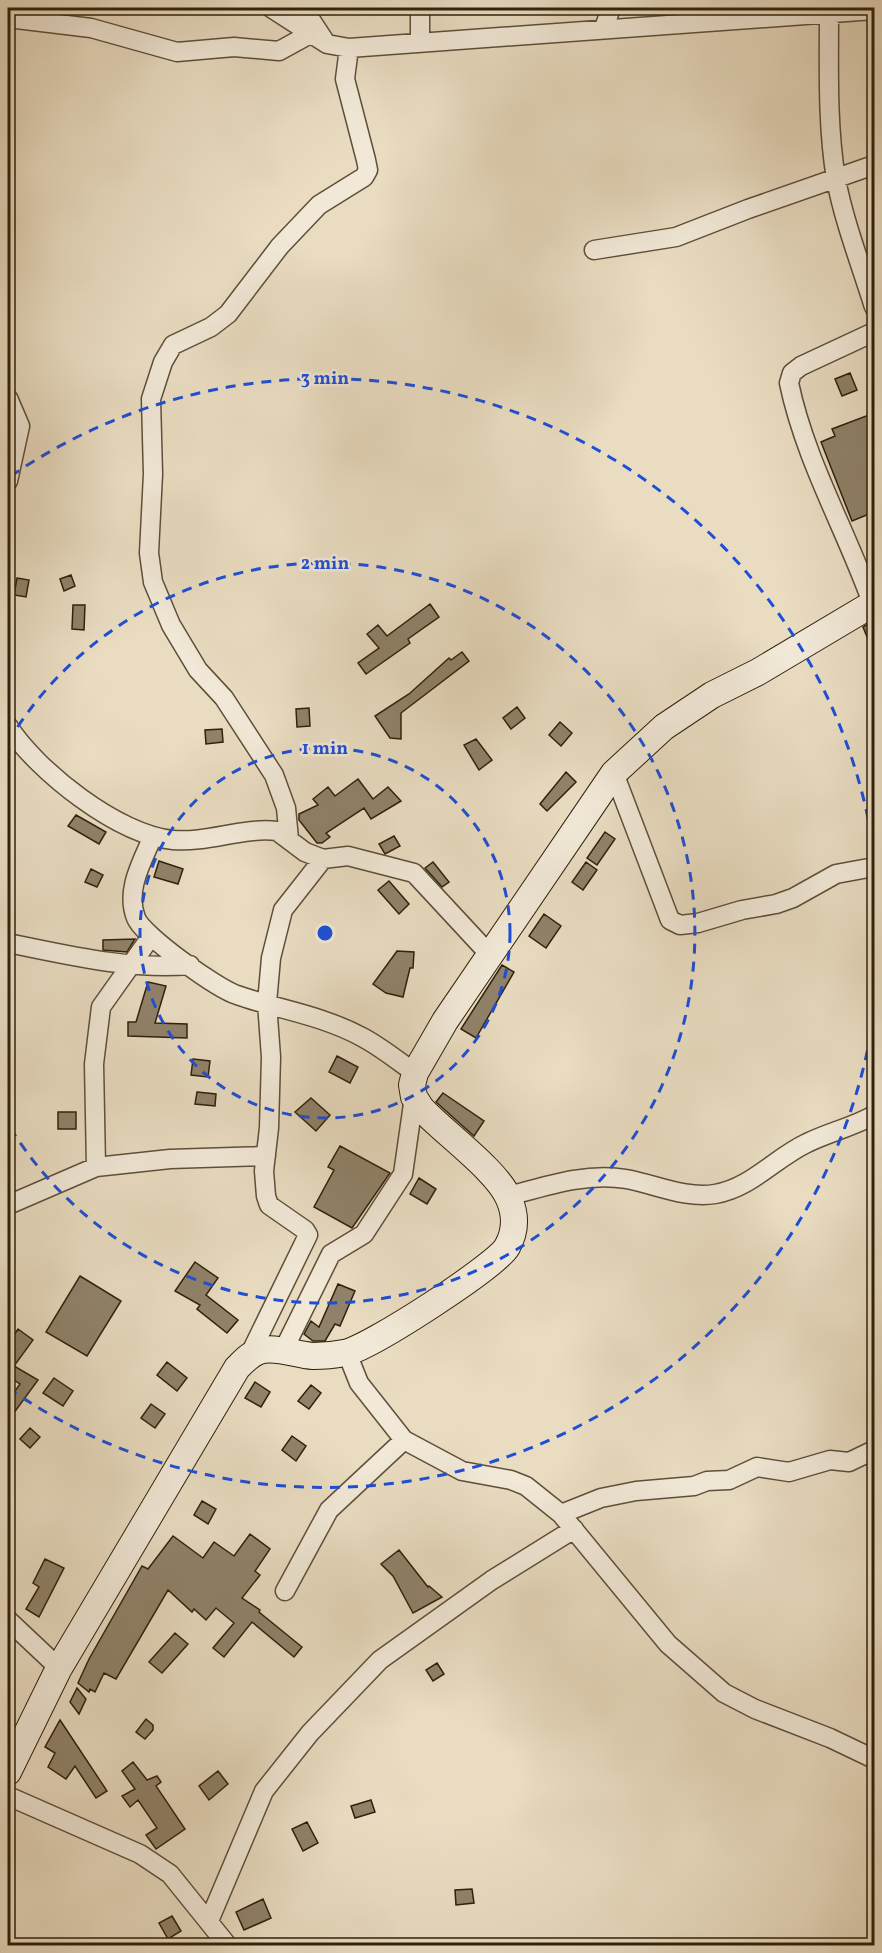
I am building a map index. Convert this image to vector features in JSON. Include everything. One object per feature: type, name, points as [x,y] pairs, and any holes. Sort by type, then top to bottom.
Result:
[{"type":"main road","points":[[8,1772],[59,1668],[237,1368],[249,1356],[263,1350],[313,1356],[347,1353],[376,1339],[458,1287],[506,1249],[514,1232],[514,1215],[509,1196],[454,1138],[435,1123],[414,1085],[445,1021],[492,956],[609,779],[664,727],[712,695],[758,672],[873,603]]},
{"type":"street","points":[[271,8],[327,44],[349,48],[874,10]]},
{"type":"street","points":[[303,8],[327,44]]},
{"type":"street","points":[[420,8],[420,43]]},
{"type":"street","points":[[604,28],[611,8]]},
{"type":"street","points":[[829,13],[830,118],[836,178],[874,307]]},
{"type":"street","points":[[8,18],[91,28],[177,52],[234,47],[279,51],[310,34]]},
{"type":"street","points":[[289,839],[286,808],[274,775],[224,698],[198,670],[171,625],[153,582],[149,553],[153,474],[151,399],[163,362],[173,345],[211,327],[228,314],[280,246],[319,205],[364,177],[368,170],[345,79],[349,48]]},
{"type":"street","points":[[594,249],[676,237],[874,165]]},
{"type":"street","points":[[873,603],[855,554],[813,459],[789,383],[792,373],[801,366],[874,332]]},
{"type":"street","points":[[8,398],[20,426],[8,481]]},
{"type":"street","points":[[8,726],[20,745],[92,806],[131,828],[153,836],[172,840],[199,840],[268,830],[277,831],[305,852],[323,859],[348,856],[414,873],[492,956]]},
{"type":"street","points":[[609,779],[670,920],[680,925],[698,923],[742,910],[776,904],[793,898],[836,874],[874,867]]},
{"type":"street","points":[[153,836],[133,885],[132,899],[135,917],[150,938],[234,994],[307,1013],[363,1037],[414,1085],[404,1174],[364,1234],[331,1254],[283,1351]]},
{"type":"street","points":[[249,1356],[306,1240],[305,1230],[269,1204],[265,1185],[271,1092],[267,1003],[272,958],[283,910],[323,859]]},
{"type":"street","points":[[96,1167],[94,1064],[101,1007],[150,938]]},
{"type":"street","points":[[8,943],[129,965],[162,968],[190,965]]},
{"type":"street","points":[[509,1196],[567,1181],[601,1178],[624,1178],[700,1195],[717,1194],[743,1185],[806,1143],[853,1127],[874,1115]]},
{"type":"street","points":[[8,1205],[96,1167],[170,1159],[266,1156]]},
{"type":"street","points":[[306,1240],[331,1254]]},
{"type":"street","points":[[347,1353],[359,1383],[404,1440],[462,1471],[511,1479],[526,1486],[561,1514],[668,1644],[724,1693],[755,1709],[830,1738],[874,1759]]},
{"type":"street","points":[[285,1591],[328,1510],[404,1440]]},
{"type":"street","points":[[561,1514],[580,1504],[613,1495],[694,1486],[707,1481],[729,1480],[757,1467],[789,1472],[830,1460],[849,1462],[874,1450]]},
{"type":"street","points":[[209,1921],[264,1791],[310,1734],[380,1660],[492,1580],[574,1529]]},
{"type":"street","points":[[8,1620],[59,1668]]},
{"type":"street","points":[[8,1796],[140,1854],[170,1874],[228,1946]]},
{"type":"building","points":[[850,373],[857,390],[842,396],[835,379]]},
{"type":"building","points":[[874,413],[874,512],[852,521],[821,442],[835,436],[832,429]]},
{"type":"building","points":[[71,575],[75,586],[64,591],[60,579]]},
{"type":"building","points":[[17,578],[29,580],[26,597],[14,595]]},
{"type":"building","points":[[430,604],[439,617],[408,639],[410,643],[366,674],[358,663],[379,648],[367,634],[378,625],[387,636]]},
{"type":"building","points":[[73,605],[85,605],[84,630],[72,629]]},
{"type":"building","points":[[874,620],[874,654],[863,627]]},
{"type":"building","points":[[462,652],[469,661],[401,713],[401,739],[390,738],[375,716],[409,694],[449,658],[451,660]]},
{"type":"building","points":[[517,707],[525,718],[511,729],[503,718]]},
{"type":"building","points":[[309,708],[310,726],[297,727],[296,709]]},
{"type":"building","points":[[560,722],[572,733],[561,746],[549,735]]},
{"type":"building","points":[[222,729],[223,742],[206,744],[205,730]]},
{"type":"building","points":[[476,739],[492,760],[479,770],[464,745]]},
{"type":"building","points":[[566,772],[576,782],[547,811],[540,804]]},
{"type":"building","points":[[358,779],[373,799],[388,787],[401,801],[371,819],[364,808],[326,833],[330,837],[322,843],[317,843],[299,820],[299,814],[318,805],[313,799],[328,787],[335,796]]},
{"type":"building","points":[[76,815],[106,832],[99,844],[68,826]]},
{"type":"building","points":[[605,832],[615,839],[597,865],[587,858]]},
{"type":"building","points":[[394,836],[400,846],[385,854],[379,844]]},
{"type":"building","points":[[159,861],[183,869],[178,884],[154,877]]},
{"type":"building","points":[[433,862],[449,882],[442,887],[425,868]]},
{"type":"building","points":[[586,862],[597,870],[583,890],[572,882]]},
{"type":"building","points":[[91,869],[103,875],[97,887],[85,882]]},
{"type":"building","points":[[389,881],[409,904],[399,914],[378,890]]},
{"type":"building","points":[[544,914],[561,926],[546,948],[529,936]]},
{"type":"building","points":[[135,939],[127,952],[103,950],[103,940]]},
{"type":"building","points":[[397,951],[414,952],[413,968],[410,968],[403,997],[386,993],[373,984]]},
{"type":"building","points":[[502,965],[514,972],[476,1038],[461,1029]]},
{"type":"building","points":[[148,982],[166,986],[155,1023],[187,1024],[187,1038],[128,1036],[128,1022],[136,1022]]},
{"type":"building","points":[[337,1056],[358,1067],[350,1083],[329,1072]]},
{"type":"building","points":[[193,1059],[210,1061],[208,1077],[191,1075]]},
{"type":"building","points":[[197,1092],[216,1094],[215,1106],[195,1104]]},
{"type":"building","points":[[443,1093],[484,1121],[474,1136],[436,1102]]},
{"type":"building","points":[[311,1098],[330,1115],[316,1131],[295,1112]]},
{"type":"building","points":[[58,1112],[76,1112],[76,1129],[58,1129]]},
{"type":"building","points":[[340,1146],[390,1173],[352,1228],[314,1207],[334,1170],[328,1167]]},
{"type":"building","points":[[419,1178],[436,1189],[427,1204],[410,1194]]},
{"type":"building","points":[[195,1262],[218,1278],[206,1295],[238,1320],[227,1333],[197,1309],[200,1305],[175,1291]]},
{"type":"building","points":[[80,1276],[121,1301],[87,1356],[46,1332]]},
{"type":"building","points":[[338,1284],[355,1291],[340,1326],[335,1324],[325,1341],[313,1341],[304,1334],[311,1321],[319,1327]]},
{"type":"building","points":[[18,1329],[33,1340],[14,1366],[38,1380],[8,1421],[8,1401],[20,1384],[8,1376],[8,1344]]},
{"type":"building","points":[[167,1362],[187,1378],[177,1391],[157,1375]]},
{"type":"building","points":[[54,1378],[73,1391],[63,1406],[43,1393]]},
{"type":"building","points":[[255,1382],[270,1392],[261,1407],[245,1398]]},
{"type":"building","points":[[311,1385],[321,1393],[309,1409],[298,1401]]},
{"type":"building","points":[[151,1404],[165,1414],[155,1428],[141,1418]]},
{"type":"building","points":[[30,1428],[40,1437],[30,1448],[20,1439]]},
{"type":"building","points":[[292,1436],[306,1446],[296,1461],[282,1450]]},
{"type":"building","points":[[202,1501],[216,1509],[208,1524],[194,1515]]},
{"type":"building","points":[[250,1534],[270,1549],[255,1571],[260,1575],[242,1598],[260,1610],[259,1612],[302,1647],[294,1657],[252,1622],[224,1657],[213,1648],[234,1623],[216,1608],[206,1620],[194,1609],[192,1612],[168,1590],[116,1679],[104,1673],[95,1692],[90,1689],[89,1692],[78,1683],[89,1659],[142,1566],[148,1569],[173,1536],[203,1558],[214,1542],[234,1556]]},
{"type":"building","points":[[399,1550],[428,1587],[442,1597],[413,1613],[393,1576],[381,1564]]},
{"type":"building","points":[[45,1559],[64,1568],[39,1617],[26,1609],[39,1587],[33,1583]]},
{"type":"building","points":[[175,1633],[188,1644],[162,1673],[149,1662]]},
{"type":"building","points":[[437,1663],[444,1674],[433,1681],[426,1670]]},
{"type":"building","points":[[77,1688],[86,1699],[79,1714],[70,1702]]},
{"type":"building","points":[[146,1719],[153,1725],[153,1730],[145,1739],[136,1732]]},
{"type":"building","points":[[60,1720],[107,1791],[96,1798],[75,1766],[66,1779],[48,1767],[55,1753],[45,1747]]},
{"type":"building","points":[[133,1762],[147,1780],[157,1776],[161,1782],[156,1786],[185,1829],[156,1849],[146,1835],[157,1828],[138,1800],[130,1807],[122,1796],[135,1789],[122,1771]]},
{"type":"building","points":[[218,1771],[228,1784],[209,1800],[199,1786]]},
{"type":"building","points":[[371,1800],[375,1812],[355,1818],[351,1806]]},
{"type":"building","points":[[307,1822],[318,1843],[303,1851],[292,1829]]},
{"type":"building","points":[[472,1889],[474,1903],[456,1905],[455,1890]]},
{"type":"building","points":[[263,1899],[271,1918],[244,1930],[236,1912]]},
{"type":"building","points":[[172,1916],[181,1931],[168,1939],[159,1923]]}]
